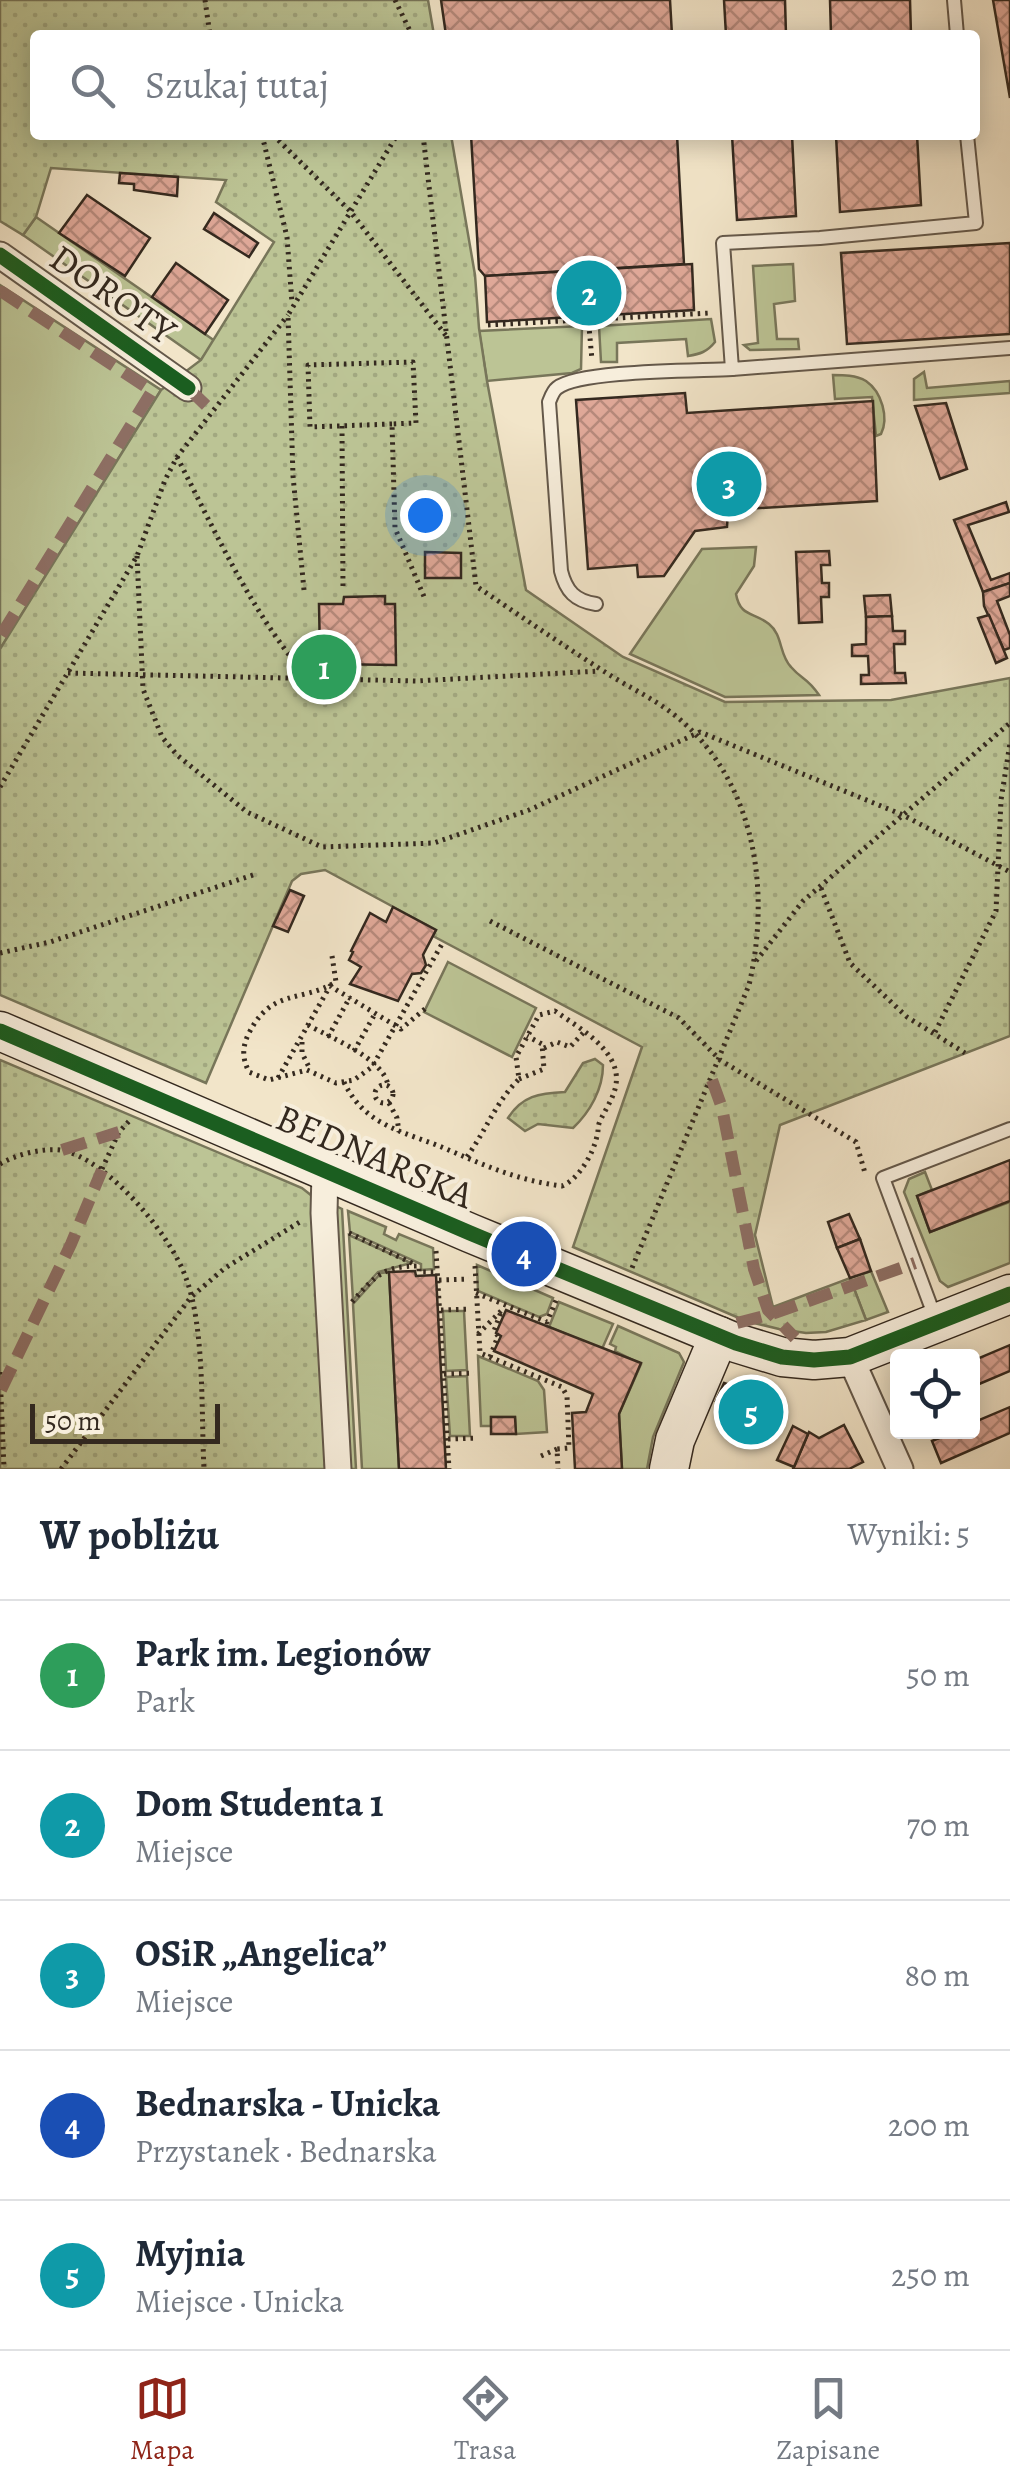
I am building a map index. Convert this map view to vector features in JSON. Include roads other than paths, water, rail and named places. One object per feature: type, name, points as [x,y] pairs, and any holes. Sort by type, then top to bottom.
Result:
[{"type":"street","name":"DOROTY","points":[[0,255],[188,388]]},
{"type":"street","name":"BEDNARSKA","points":[[0,1031],[148,1107],[325,1171],[719,1336],[790,1358],[828,1360],[850,1356],[1010,1294]]},
{"type":"street","points":[[325,1171],[338,1469]]},
{"type":"street","points":[[669,1469],[675,1440],[719,1336]]},
{"type":"street","points":[[850,1356],[900,1469]]},
{"type":"lane","points":[[954,0],[957,30]]},
{"type":"lane","points":[[732,369],[723,243],[976,224],[968,140]]},
{"type":"lane","points":[[596,604],[572,596],[561,571],[549,402],[558,387],[594,378],[1010,348]]},
{"type":"lane","points":[[938,1324],[883,1178],[1010,1130]]},
{"type":"place","name":"Dom Studenta 1","points":[[589,293]]},
{"type":"place","name":"OSiR „Angelica”","points":[[729,484]]},
{"type":"place","name":"Park im. Legionów","points":[[324,667]]},
{"type":"place","name":"Bednarska - Unicka","points":[[524,1254]]},
{"type":"place","name":"Myjnia","points":[[751,1412]]}]
